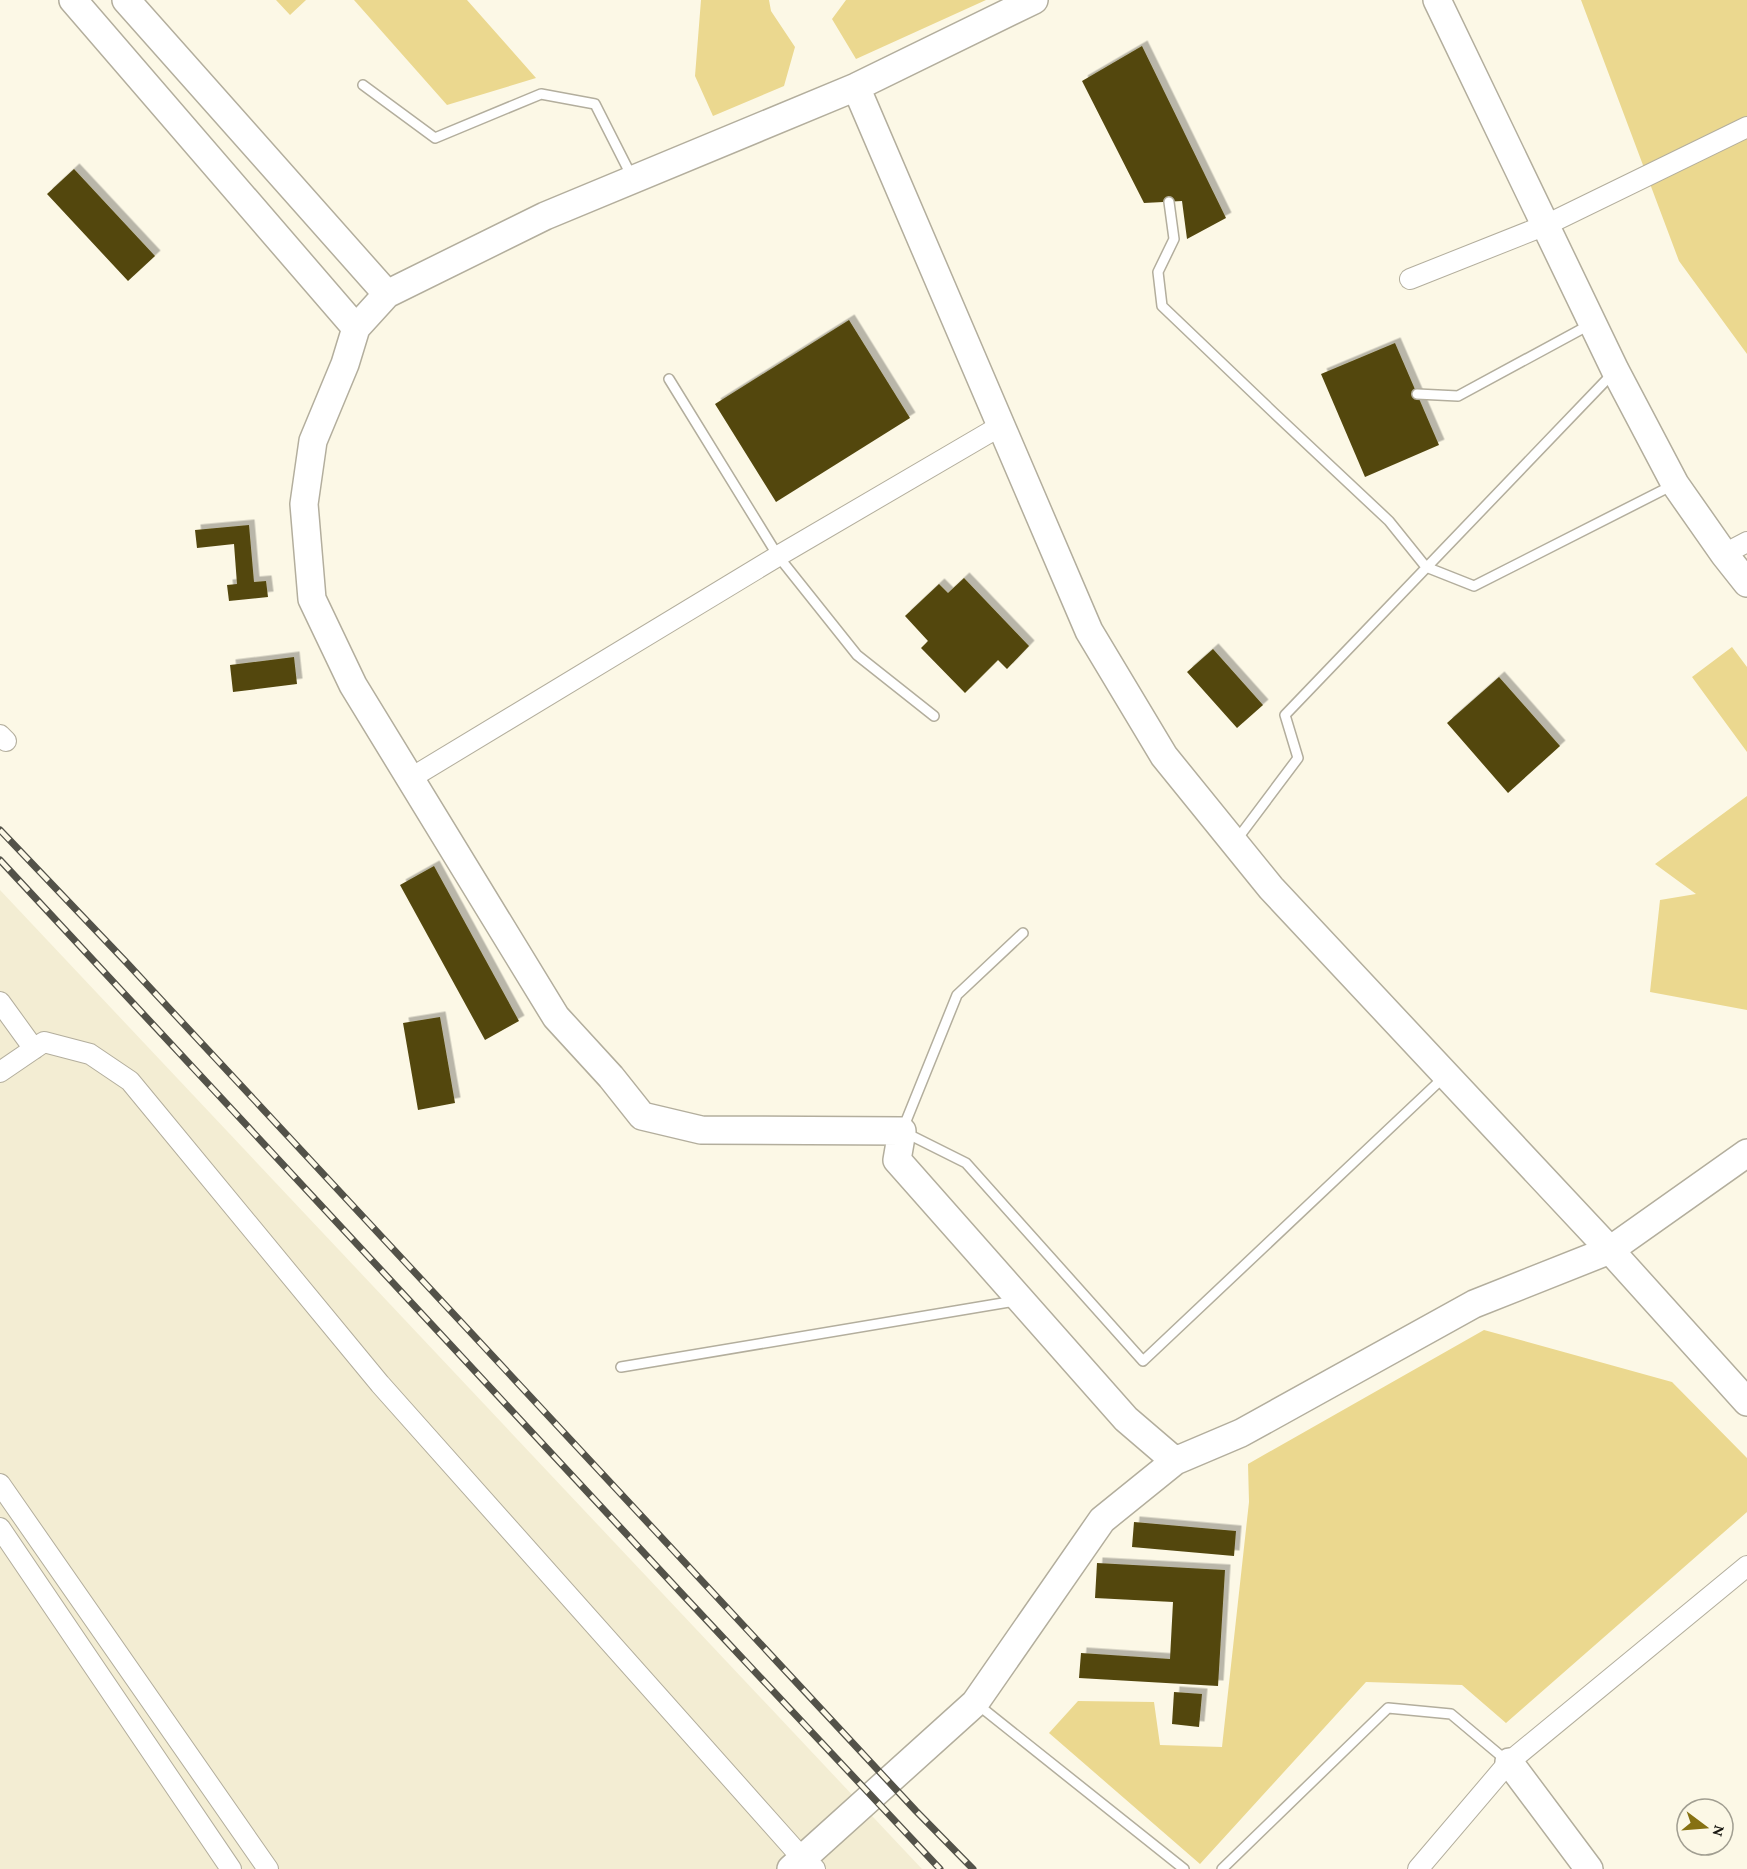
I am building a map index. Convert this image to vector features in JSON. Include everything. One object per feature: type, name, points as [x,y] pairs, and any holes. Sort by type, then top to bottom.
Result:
[{"type":"street","points":[[73,0],[356,328]]},
{"type":"street","points":[[126,0],[387,294]]},
{"type":"street","points":[[1034,0],[856,87],[545,216],[387,294],[356,328],[345,364],[313,441],[304,504],[312,599],[353,685],[556,1017],[611,1077],[642,1116],[701,1130],[902,1131],[897,1160],[1126,1419],[1175,1461]]},
{"type":"street","points":[[1437,0],[1615,370],[1675,484],[1736,548],[1747,583]]},
{"type":"street","points":[[856,87],[1089,631],[1164,756],[1271,888],[1610,1250],[1747,1402]]},
{"type":"street","points":[[1410,279],[1546,225],[1747,127]]},
{"type":"street","points":[[411,778],[778,556],[1002,425]]},
{"type":"street","points":[[0,1002],[34,1049]]},
{"type":"street","points":[[0,1072],[44,1042],[90,1054],[130,1081],[380,1384],[803,1866],[975,1703],[1102,1520],[1175,1461],[1241,1433],[1474,1304],[1610,1250],[1747,1153]]},
{"type":"street","points":[[0,1484],[268,1869]]},
{"type":"street","points":[[0,1528],[231,1869]]},
{"type":"street","points":[[1418,1869],[1509,1762],[1747,1566]]},
{"type":"street","points":[[1509,1762],[1589,1869]]},
{"type":"lane","points":[[363,85],[435,138],[541,94],[595,104],[634,179]]},
{"type":"lane","points":[[1169,202],[1174,239],[1158,272],[1162,306],[1389,521],[1426,567],[1474,586],[1675,484]]},
{"type":"lane","points":[[1417,394],[1458,396],[1593,323]]},
{"type":"lane","points":[[1234,843],[1298,758],[1285,715],[1615,370]]},
{"type":"lane","points":[[669,379],[778,556],[857,655],[934,716]]},
{"type":"lane","points":[[1023,933],[957,995],[902,1131],[966,1163],[1143,1361],[1446,1074]]},
{"type":"lane","points":[[621,1367],[1020,1300]]},
{"type":"lane","points":[[975,1703],[1184,1869]]},
{"type":"lane","points":[[1222,1869],[1388,1708],[1450,1714],[1509,1762]]},
{"type":"shaded area","points":[[276,0],[306,0],[290,15]]},
{"type":"shaded area","points":[[354,0],[467,0],[536,78],[447,105]]},
{"type":"shaded area","points":[[701,0],[769,0],[771,11],[795,47],[784,86],[713,116],[695,76]]},
{"type":"shaded area","points":[[846,0],[986,0],[856,59],[832,19]]},
{"type":"shaded area","points":[[1581,0],[1747,0],[1747,354],[1679,261]]},
{"type":"shaded area","points":[[1732,647],[1747,667],[1747,752],[1692,677]]},
{"type":"shaded area","points":[[1747,796],[1747,1010],[1650,992],[1660,900],[1696,894],[1655,864]]},
{"type":"shaded area","points":[[0,890],[922,1869],[0,1869]]},
{"type":"shaded area","points":[[1484,1330],[1672,1382],[1747,1458],[1747,1512],[1506,1723],[1462,1685],[1366,1682],[1200,1864],[1049,1733],[1078,1701],[1154,1702],[1160,1745],[1222,1747],[1249,1502],[1248,1464]]},
{"type":"building","points":[[1142,46],[1226,218],[1187,239],[1182,201],[1144,203],[1082,81]]},
{"type":"building","points":[[74,169],[155,256],[128,281],[47,194]]},
{"type":"building","points":[[849,320],[910,418],[776,502],[715,404]]},
{"type":"building","points":[[1395,343],[1439,445],[1365,477],[1321,374]]},
{"type":"building","points":[[249,525],[254,582],[266,581],[268,597],[229,601],[227,585],[237,584],[234,544],[197,548],[195,530]]},
{"type":"building","points":[[964,578],[1029,646],[1007,669],[998,660],[965,693],[921,648],[928,641],[905,616],[939,584],[948,593]]},
{"type":"building","points":[[1213,649],[1263,705],[1237,728],[1187,672]]},
{"type":"building","points":[[294,657],[297,684],[233,692],[230,665]]},
{"type":"building","points":[[1499,677],[1560,746],[1508,793],[1447,723]]},
{"type":"building","points":[[434,866],[519,1021],[485,1040],[400,885]]},
{"type":"building","points":[[440,1017],[455,1103],[418,1110],[403,1023]]},
{"type":"building","points":[[1134,1522],[1236,1531],[1234,1556],[1132,1547]]},
{"type":"building","points":[[1097,1563],[1225,1570],[1218,1686],[1079,1678],[1081,1653],[1170,1659],[1173,1602],[1095,1598]]},
{"type":"building","points":[[1174,1692],[1202,1694],[1199,1727],[1172,1724]]},
{"type":"railway","points":[[0,830],[126,962],[916,1811],[973,1869]]},
{"type":"railway","points":[[0,860],[940,1869]]}]
